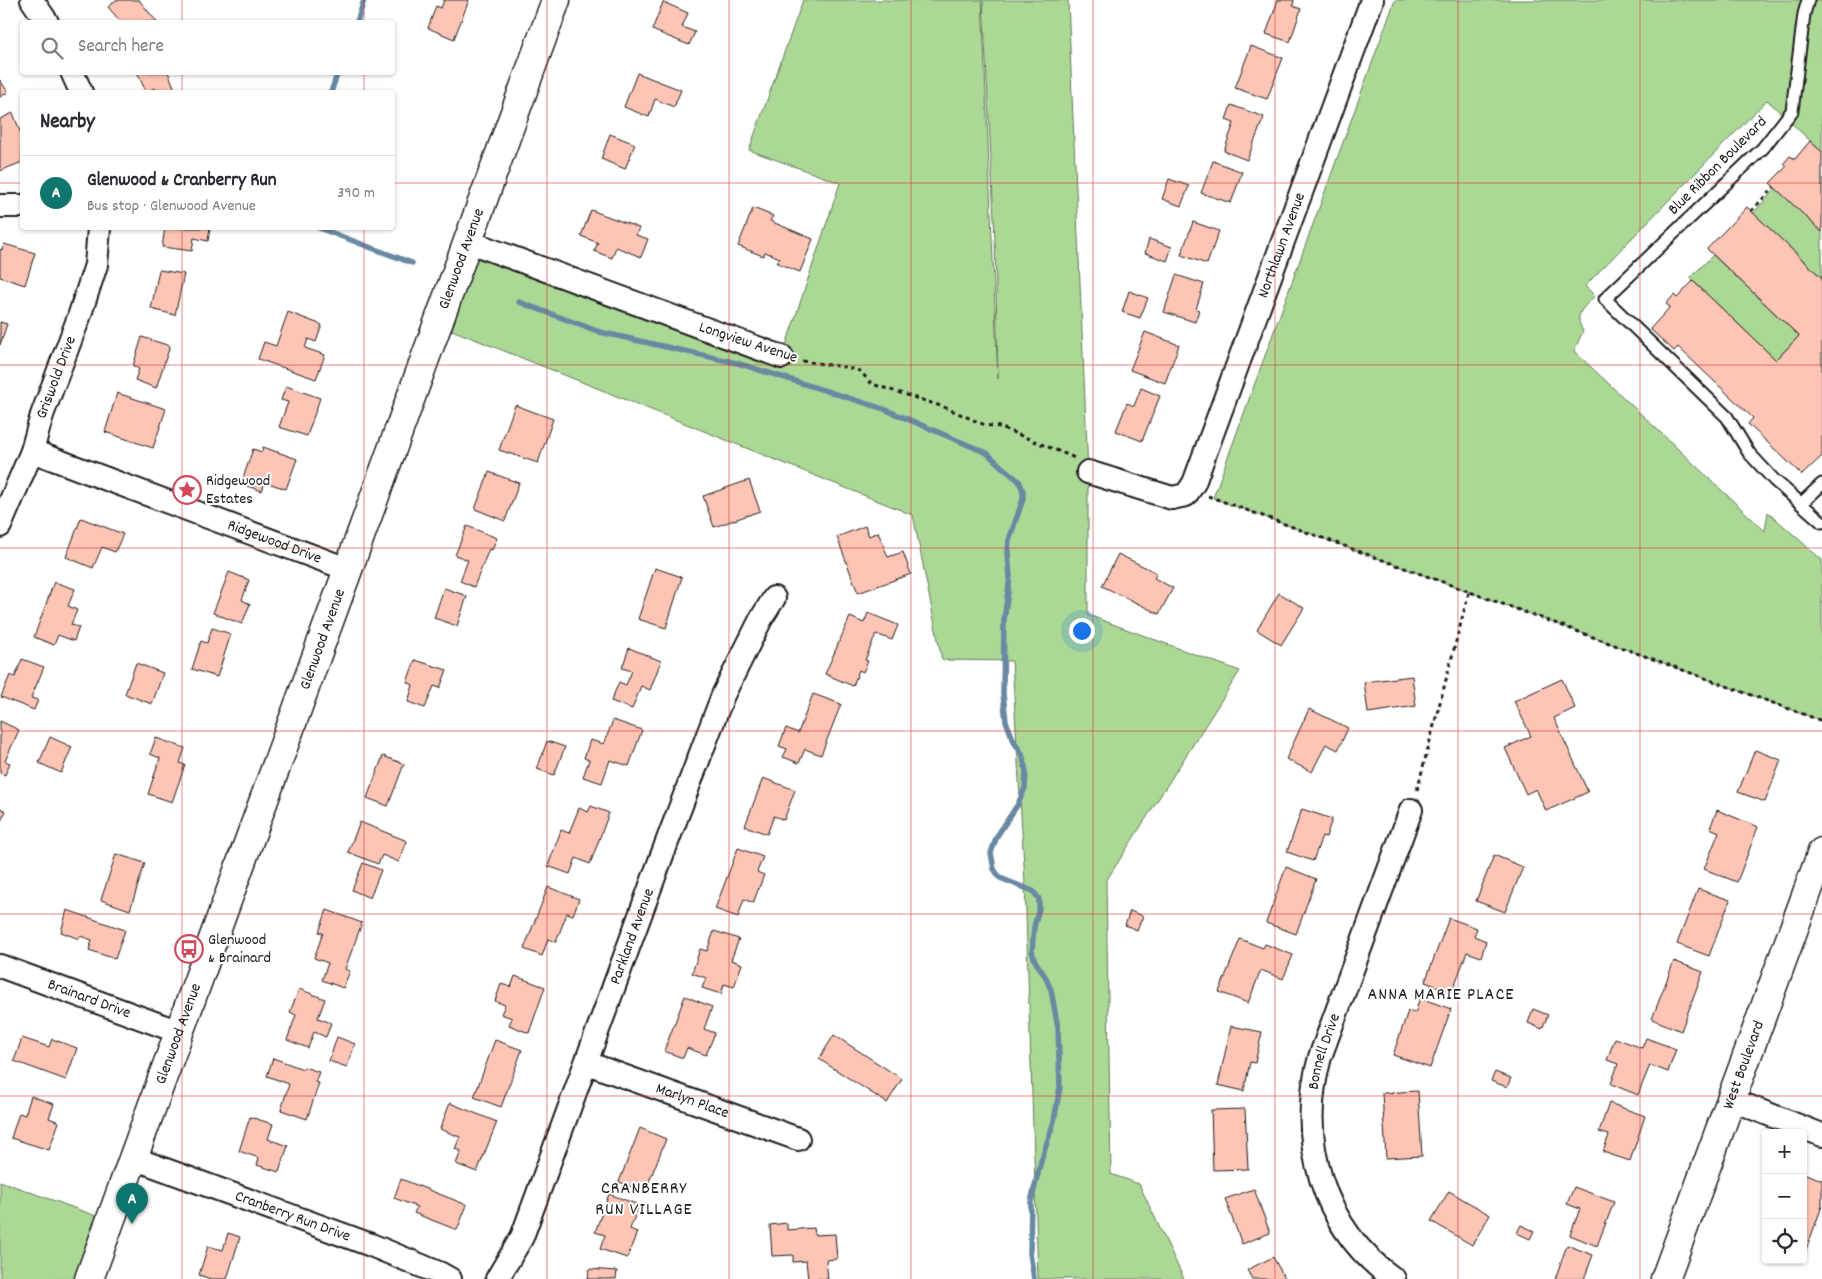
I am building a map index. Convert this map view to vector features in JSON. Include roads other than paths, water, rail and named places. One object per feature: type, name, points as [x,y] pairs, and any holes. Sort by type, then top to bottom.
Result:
[{"type":"street","points":[[32,0],[46,20]]},
{"type":"street","name":"Glenwood Avenue","points":[[89,1279],[556,0]]},
{"type":"street","name":"Northlawn Avenue","points":[[1088,472],[1172,498],[1186,495],[1190,490],[1206,452],[1372,0]]},
{"type":"street","points":[[73,75],[80,90]]},
{"type":"street","points":[[0,206],[20,206]]},
{"type":"street","name":"Griswold Drive","points":[[0,526],[32,451],[42,415],[79,317],[96,265],[99,230]]},
{"type":"street","name":"Longview Avenue","points":[[468,241],[782,357]]},
{"type":"street","name":"Ridgewood Drive","points":[[32,451],[348,569]]},
{"type":"street","name":"Parkland Avenue","points":[[497,1279],[522,1237],[723,695],[761,619],[774,598]]},
{"type":"street","name":"Bonnell Drive","points":[[1394,1279],[1380,1269],[1356,1244],[1338,1218],[1323,1187],[1315,1157],[1311,1129],[1312,1098],[1320,1057],[1412,810]]},
{"type":"street","name":"West Boulevard","points":[[1665,1279],[1822,852]]},
{"type":"street","name":"Brainard Drive","points":[[0,966],[179,1032]]},
{"type":"street","name":"Marlyn Place","points":[[587,1063],[798,1139]]},
{"type":"street","points":[[1732,1100],[1822,1136]]},
{"type":"street","name":"Cranberry Run Drive","points":[[133,1158],[371,1245],[450,1279]]},
{"type":"lane","name":"Blue Ribbon Boulevard","points":[[1802,504],[1774,480],[1749,453],[1727,417],[1605,299],[1762,148],[1792,112],[1804,14],[1808,0]]},
{"type":"lane","points":[[1822,484],[1802,504],[1822,522]]},
{"type":"waterway","points":[[358,20],[364,0]]},
{"type":"waterway","points":[[332,90],[337,75]]},
{"type":"waterway","points":[[324,230],[412,263]]},
{"type":"waterway","points":[[519,302],[600,332],[737,363],[884,409],[987,453],[1019,481],[1023,491],[1023,499],[1009,540],[1010,577],[1004,620],[1003,694],[1006,721],[1014,742],[1022,754],[1026,771],[1025,788],[1018,804],[997,836],[991,853],[994,869],[1000,878],[1033,891],[1039,899],[1032,951],[1035,961],[1045,976],[1051,990],[1058,1028],[1060,1087],[1054,1121],[1041,1161],[1031,1202],[1030,1253],[1034,1279]]},
{"type":"place","name":"Ridgewood Estates","points":[[187,490]]},
{"type":"place","name":"Glenwood & Brainard","points":[[189,949]]},
{"type":"place","name":"Glenwood & Cranberry Run","points":[[132,1224]]},
{"type":"district","name":"ANNA MARIE PLACE","points":[[1441,995]]},
{"type":"district","name":"CRANBERRY RUN VILLAGE","points":[[644,1199]]}]
